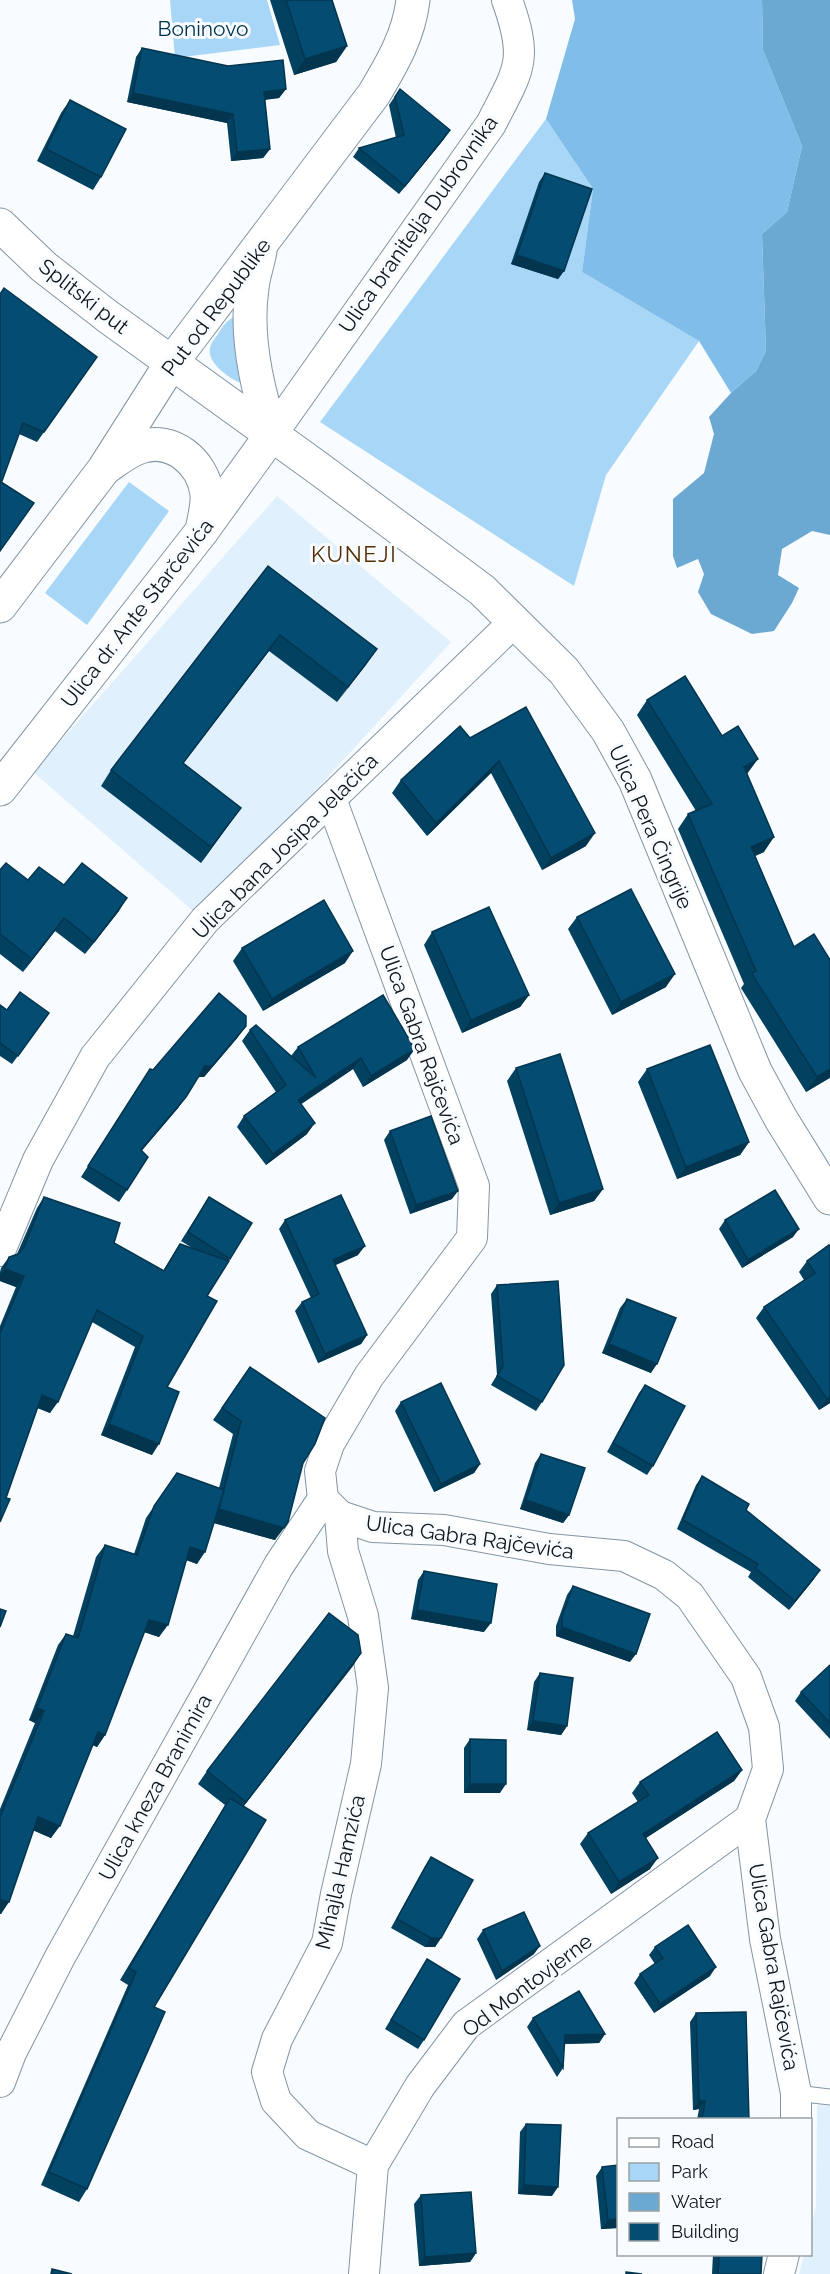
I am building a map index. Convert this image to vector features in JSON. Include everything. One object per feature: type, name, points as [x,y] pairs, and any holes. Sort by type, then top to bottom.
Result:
[{"type":"main road","name":"Put od Republike","points":[[0,606],[104,469],[172,362],[374,94],[396,58],[411,16],[414,0]]},
{"type":"main road","name":"Splitski put","points":[[0,225],[45,267],[107,316],[272,435]]},
{"type":"main road","points":[[262,244],[252,288],[251,327],[262,403],[272,435]]},
{"type":"main road","name":"Ulica dr. Ante Starčevića","points":[[0,789],[202,531],[272,435]]},
{"type":"main road","name":"Ulica Pera Čingrije","points":[[272,435],[482,590],[564,671],[608,731],[635,780],[755,1071],[781,1119],[830,1198]]},
{"type":"main road","points":[[104,469],[141,446],[166,444],[186,454],[201,471],[207,495],[202,531]]},
{"type":"street","name":"Ulica branitelja Dubrovnika","points":[[272,435],[491,124],[518,72],[520,52],[516,26],[507,0]]},
{"type":"street","name":"Ulica bana Josipa Jelačića","points":[[0,1251],[38,1160],[95,1057],[205,920],[515,621]]},
{"type":"street","name":"Ulica Gabra Rajčevića","points":[[331,799],[474,1186],[472,1238],[369,1377],[329,1444],[320,1471],[332,1507],[373,1527],[444,1530],[549,1549],[624,1556],[663,1575],[690,1596],[746,1677],[764,1727],[768,1769],[750,1819],[765,1939],[796,2106]]},
{"type":"street","name":"Ulica kneza Branimira","points":[[0,2082],[11,2053],[72,1936],[279,1565],[332,1507]]},
{"type":"street","name":"Mihajla Hamzića","points":[[332,1507],[363,1616],[373,1688],[366,1764],[327,1943],[277,2039],[267,2072],[276,2101],[308,2135],[373,2165]]},
{"type":"street","name":"Od Montovjerne","points":[[364,2274],[373,2165],[420,2086],[466,2025],[750,1819]]},
{"type":"street","points":[[779,2274],[784,2256]]},
{"type":"lane","points":[[796,2106],[830,2097]]},
{"type":"shaded area","points":[[572,0],[762,0],[763,50],[802,146],[787,212],[762,234],[766,351],[756,371],[731,393],[699,341],[582,272],[593,189],[546,119],[575,19]]},
{"type":"shaded area","points":[[277,496],[451,642],[200,917],[33,772]]},
{"type":"shaded area","points":[[817,2105],[830,2106],[830,2274],[799,2274],[804,2256],[812,2256],[812,2224],[816,2206]]},
{"type":"green space","name":"Boninovo","points":[[170,0],[267,0],[280,45],[175,58]]},
{"type":"green space","points":[[546,119],[593,189],[582,272],[699,341],[606,475],[574,586],[320,422]]},
{"type":"green space","points":[[238,316],[245,384],[234,380],[222,371],[212,360],[210,354],[212,344],[224,326]]},
{"type":"green space","points":[[129,482],[169,511],[87,625],[45,593]]},
{"type":"water","points":[[762,0],[830,0],[830,535],[812,531],[782,549],[778,575],[799,588],[774,631],[752,634],[711,614],[698,592],[704,574],[698,559],[677,568],[673,556],[673,499],[704,473],[714,434],[709,417],[756,371],[766,351],[762,234],[787,212],[802,146],[763,50]]},
{"type":"building","points":[[286,0],[332,0],[347,46],[305,59]]},
{"type":"building","points":[[142,48],[228,66],[283,60],[286,89],[264,92],[270,149],[237,152],[233,114],[133,93]]},
{"type":"building","points":[[400,89],[450,130],[405,186],[359,148],[404,135],[395,97]]},
{"type":"building","points":[[70,100],[126,129],[101,177],[46,149]]},
{"type":"building","points":[[545,173],[592,189],[564,271],[517,255]]},
{"type":"building","points":[[4,288],[97,357],[44,432],[23,423],[2,481],[0,481],[0,294]]},
{"type":"building","points":[[0,483],[34,503],[0,551]]},
{"type":"building","points":[[268,566],[377,649],[348,687],[280,635],[183,763],[241,808],[211,847],[111,770]]},
{"type":"building","points":[[685,676],[722,736],[738,726],[758,759],[744,767],[774,837],[751,847],[794,947],[814,934],[830,960],[830,1069],[817,1077],[753,976],[752,973],[756,971],[688,814],[712,804],[647,700]]},
{"type":"building","points":[[526,707],[595,833],[551,858],[499,761],[436,823],[401,780],[460,726],[470,738]]},
{"type":"building","points":[[6,863],[28,880],[39,867],[64,885],[82,863],[127,898],[94,942],[64,918],[32,959],[0,934],[0,870]]},
{"type":"building","points":[[631,889],[675,974],[621,1002],[577,917]]},
{"type":"building","points":[[324,900],[353,951],[272,999],[242,948]]},
{"type":"building","points":[[489,907],[529,995],[471,1020],[432,932]]},
{"type":"building","points":[[20,992],[49,1013],[18,1056],[0,1043],[0,1005],[7,1010]]},
{"type":"building","points":[[219,993],[246,1016],[246,1026],[212,1066],[205,1066],[186,1097],[141,1150],[148,1157],[127,1190],[88,1166],[150,1069],[153,1070]]},
{"type":"building","points":[[383,995],[415,1049],[371,1076],[361,1058],[298,1100],[315,1123],[273,1154],[244,1116],[286,1085],[250,1030],[256,1025],[316,1078],[298,1047]]},
{"type":"building","points":[[710,1045],[749,1142],[686,1167],[647,1069]]},
{"type":"building","points":[[560,1054],[603,1189],[559,1203],[516,1068]]},
{"type":"building","points":[[431,1116],[458,1191],[416,1205],[390,1131]]},
{"type":"building","points":[[775,1190],[799,1229],[748,1260],[725,1220]]},
{"type":"building","points":[[341,1195],[365,1246],[333,1260],[367,1335],[325,1354],[302,1302],[319,1294],[285,1220]]},
{"type":"building","points":[[44,1197],[120,1223],[114,1243],[164,1271],[180,1244],[229,1261],[207,1296],[217,1301],[167,1387],[179,1392],[159,1444],[109,1424],[143,1336],[97,1310],[58,1402],[42,1395],[6,1498],[10,1499],[0,1522],[0,1333],[24,1276],[5,1269],[9,1257],[18,1254],[24,1247]]},
{"type":"building","points":[[209,1197],[252,1223],[230,1259],[188,1232]]},
{"type":"building","points":[[829,1245],[830,1397],[827,1399],[764,1307],[815,1273],[807,1261]]},
{"type":"building","points":[[558,1281],[564,1365],[542,1402],[497,1376],[503,1366],[497,1285]]},
{"type":"building","points":[[627,1299],[676,1318],[657,1364],[609,1344]]},
{"type":"building","points":[[250,1367],[325,1418],[315,1444],[303,1463],[288,1522],[284,1528],[219,1509],[241,1421],[222,1408]]},
{"type":"building","points":[[441,1383],[480,1464],[441,1484],[401,1402]]},
{"type":"building","points":[[645,1385],[685,1406],[653,1466],[613,1443]]},
{"type":"building","points":[[541,1454],[585,1468],[569,1515],[526,1500]]},
{"type":"building","points":[[177,1473],[224,1490],[205,1552],[190,1547],[168,1625],[149,1620],[105,1735],[98,1732],[60,1826],[38,1817],[9,1902],[1,1900],[0,1903],[0,1817],[44,1711],[37,1708],[66,1634],[78,1638],[105,1545],[137,1555],[154,1506]]},
{"type":"building","points":[[702,1476],[749,1504],[746,1510],[820,1570],[795,1601],[755,1568],[758,1564],[683,1520]]},
{"type":"building","points":[[424,1571],[497,1584],[491,1623],[417,1610]]},
{"type":"building","points":[[573,1586],[650,1614],[636,1654],[562,1627],[562,1617]]},
{"type":"building","points":[[0,1609],[6,1611],[0,1627]]},
{"type":"building","points":[[329,1613],[358,1635],[361,1653],[246,1802],[207,1771]]},
{"type":"building","points":[[830,1665],[830,1723],[801,1692]]},
{"type":"building","points":[[540,1673],[573,1678],[567,1726],[533,1721]]},
{"type":"building","points":[[717,1732],[742,1770],[643,1834],[658,1858],[619,1882],[588,1833],[649,1795],[640,1782]]},
{"type":"building","points":[[470,1739],[506,1740],[506,1784],[470,1784]]},
{"type":"building","points":[[230,1798],[266,1820],[154,2007],[165,2012],[87,2189],[49,2172],[136,1972],[129,1968]]},
{"type":"building","points":[[431,1857],[473,1880],[441,1938],[431,1938],[397,1919]]},
{"type":"building","points":[[524,1912],[540,1946],[502,1971],[483,1930]]},
{"type":"building","points":[[688,1925],[716,1967],[660,2004],[640,1974],[663,1958],[655,1947]]},
{"type":"building","points":[[427,1959],[460,1979],[424,2040],[391,2020]]},
{"type":"building","points":[[579,1991],[605,2034],[565,2035],[563,2068],[533,2018]]},
{"type":"building","points":[[746,2012],[749,2118],[702,2118],[705,2101],[699,2101],[696,2013]]},
{"type":"building","points":[[526,2124],[561,2125],[558,2187],[524,2185]]},
{"type":"building","points":[[617,2165],[617,2219],[608,2220],[602,2167]]},
{"type":"building","points":[[471,2192],[476,2253],[425,2257],[421,2195]]},
{"type":"building","points":[[719,2256],[762,2256],[761,2274],[718,2274]]},
{"type":"building","points":[[52,2269],[72,2274],[51,2274]]},
{"type":"district","name":"KUNEJI","points":[[354,554]]}]
